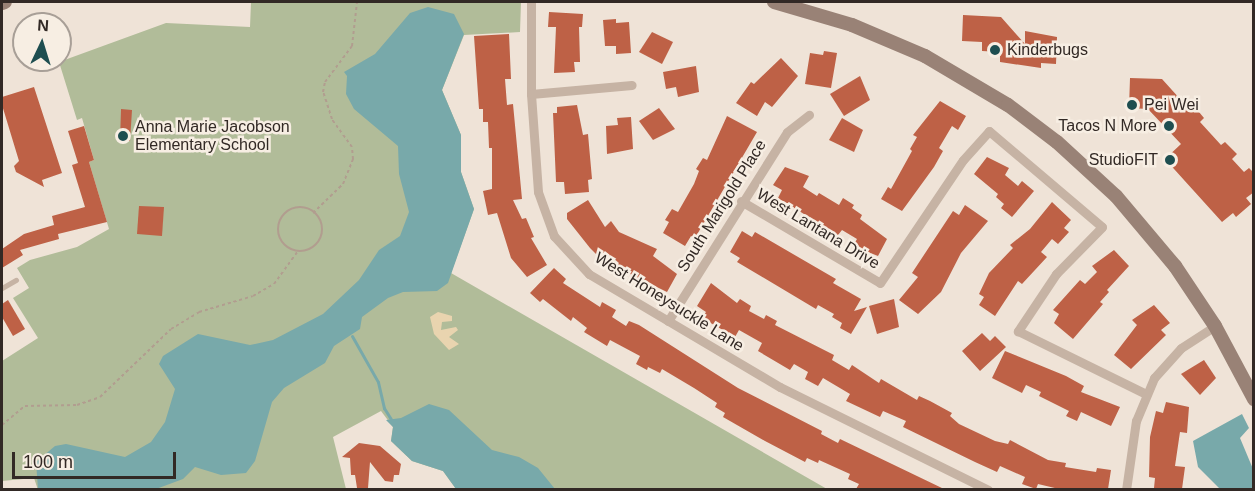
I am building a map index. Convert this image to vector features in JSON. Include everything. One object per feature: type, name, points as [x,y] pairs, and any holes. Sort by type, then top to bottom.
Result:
[{"type":"street","name":"West Honeysuckle Lane","points":[[531,2],[531,94],[538,192],[554,236],[590,274],[780,387],[988,489]]},
{"type":"street","points":[[774,2],[852,25],[899,44],[955,72],[1032,122],[1132,213],[1175,266],[1215,326],[1254,399]]},
{"type":"street","points":[[531,94],[632,85]]},
{"type":"street","name":"South Marigold Place","points":[[668,321],[741,201],[787,132],[809,115]]},
{"type":"street","name":"West Lantana Drive","points":[[741,201],[880,283],[963,160],[989,131],[1102,227],[1056,274],[1018,331],[1146,394]]},
{"type":"street","points":[[1126,489],[1130,450],[1146,394],[1172,356],[1215,326]]},
{"type":"lane","points":[[2,288],[16,280]]},
{"type":"path","points":[[314,213],[343,184],[353,159],[352,147],[332,119],[323,92],[325,82],[352,46],[357,2]]},
{"type":"path","points":[[2,425],[25,406],[77,405],[100,397],[171,329],[199,312],[253,296],[274,284],[298,251],[312,248],[320,237],[321,222],[314,213],[299,208],[281,218],[280,239],[298,251]]},
{"type":"green space","points":[[251,2],[521,2],[520,32],[464,35],[442,90],[461,135],[461,172],[474,209],[451,273],[827,489],[456,489],[443,471],[412,461],[391,441],[393,427],[381,411],[333,437],[346,489],[38,490],[34,478],[2,481],[2,361],[38,338],[13,298],[29,288],[17,268],[30,260],[77,247],[109,229],[89,162],[94,160],[82,118],[77,120],[62,72],[72,72],[72,57],[166,23],[250,27]]},
{"type":"sand","points":[[438,312],[452,316],[452,321],[442,322],[441,330],[456,327],[458,330],[449,337],[459,344],[449,350],[434,334],[430,317]]},
{"type":"water","points":[[428,7],[454,14],[464,34],[442,90],[461,135],[461,172],[474,209],[448,283],[437,291],[403,292],[388,298],[362,317],[360,329],[334,346],[325,363],[284,388],[272,402],[255,461],[246,473],[221,475],[195,467],[183,479],[156,489],[38,489],[36,462],[55,446],[66,444],[125,457],[151,442],[165,422],[175,389],[159,364],[163,356],[198,334],[250,345],[273,340],[323,314],[359,280],[379,250],[400,236],[409,212],[399,174],[398,146],[354,109],[346,94],[347,76],[344,72],[375,54],[410,13]]},
{"type":"water","points":[[429,404],[449,410],[492,450],[519,457],[538,468],[555,489],[456,489],[443,471],[412,461],[391,441],[393,427],[386,420],[401,418]]},
{"type":"water","points":[[1242,414],[1249,428],[1240,438],[1253,469],[1253,489],[1220,489],[1198,467],[1193,441]]},
{"type":"building","points":[[549,12],[583,14],[582,27],[579,27],[580,62],[574,62],[575,72],[554,73],[556,27],[548,27]]},
{"type":"building","points":[[963,15],[1001,17],[1025,44],[1025,31],[1057,37],[1056,64],[1041,63],[1041,68],[1000,62],[1000,52],[982,51],[982,42],[962,41]]},
{"type":"building","points":[[616,19],[616,23],[629,22],[631,53],[616,54],[616,46],[605,46],[603,20]]},
{"type":"building","points":[[652,32],[673,42],[662,64],[639,52]]},
{"type":"building","points":[[509,34],[511,79],[505,79],[507,105],[513,104],[522,199],[513,200],[522,219],[526,218],[534,237],[531,238],[547,265],[527,277],[511,258],[497,213],[488,215],[483,191],[492,189],[492,148],[489,148],[488,122],[483,122],[483,109],[479,109],[474,36]]},
{"type":"building","points":[[824,51],[837,53],[831,88],[805,84],[810,53],[823,55]]},
{"type":"building","points":[[781,58],[798,76],[772,107],[765,102],[757,116],[736,103],[751,82],[754,84]]},
{"type":"building","points":[[696,66],[699,92],[678,97],[676,87],[666,89],[663,72]]},
{"type":"building","points":[[860,76],[870,100],[844,116],[830,94]]},
{"type":"building","points":[[1130,78],[1162,79],[1190,110],[1194,106],[1204,118],[1200,122],[1221,145],[1225,142],[1237,154],[1232,159],[1244,172],[1249,168],[1254,173],[1254,192],[1246,198],[1251,204],[1236,217],[1233,213],[1222,222],[1165,159],[1181,144],[1148,109],[1129,108]]},
{"type":"building","points":[[34,87],[62,173],[42,180],[44,187],[16,172],[14,166],[19,161],[2,105],[2,97]]},
{"type":"building","points":[[940,101],[966,116],[958,130],[952,126],[939,148],[943,151],[934,167],[902,211],[881,199],[888,187],[891,189],[912,151],[910,149],[917,137],[913,135]]},
{"type":"building","points":[[577,105],[583,135],[588,134],[592,179],[588,180],[589,192],[565,194],[564,182],[556,182],[553,113],[557,113],[557,107]]},
{"type":"building","points":[[659,108],[675,129],[653,140],[639,121]]},
{"type":"building","points":[[121,109],[132,110],[130,141],[120,141]]},
{"type":"building","points":[[727,116],[757,132],[695,238],[691,236],[685,246],[663,233],[669,222],[665,220],[672,209],[678,212],[694,184],[699,171],[696,169],[703,158],[707,160]]},
{"type":"building","points":[[631,117],[633,149],[607,154],[606,126],[618,125],[617,118]]},
{"type":"building","points":[[842,118],[863,130],[854,152],[829,140]]},
{"type":"building","points":[[84,126],[94,160],[89,162],[107,222],[58,234],[59,239],[20,250],[23,255],[2,268],[2,249],[24,234],[54,225],[52,216],[85,207],[72,165],[78,163],[68,131]]},
{"type":"building","points":[[987,157],[1009,168],[1005,175],[1018,186],[1022,181],[1034,191],[1012,217],[1001,208],[1004,204],[996,197],[998,194],[974,174]]},
{"type":"building","points":[[785,167],[809,176],[803,187],[817,196],[819,193],[839,205],[843,198],[854,205],[852,208],[862,215],[860,219],[887,239],[878,256],[853,246],[857,239],[842,230],[838,235],[778,198],[782,190],[773,185]]},
{"type":"building","points":[[588,200],[605,227],[611,221],[619,232],[657,249],[653,256],[677,274],[667,292],[616,267],[619,263],[605,251],[599,257],[590,248],[567,219],[567,213]]},
{"type":"building","points":[[1052,202],[1071,220],[1064,228],[1069,232],[1058,244],[1052,239],[1041,252],[1047,257],[1022,284],[1018,281],[995,316],[979,305],[984,297],[979,294],[989,273],[1013,248],[1010,245],[1030,229]]},
{"type":"building","points":[[965,205],[988,221],[961,253],[941,292],[918,314],[899,300],[918,277],[912,273],[953,211],[959,215]]},
{"type":"building","points":[[139,206],[164,207],[162,236],[137,234]]},
{"type":"building","points":[[742,231],[752,237],[755,232],[836,279],[833,283],[861,299],[854,311],[867,307],[851,334],[840,328],[842,323],[832,317],[834,314],[818,305],[816,309],[737,262],[740,258],[730,252]]},
{"type":"building","points":[[1114,250],[1129,266],[1107,290],[1109,292],[1100,302],[1103,304],[1073,339],[1054,323],[1059,314],[1053,310],[1080,280],[1085,284],[1097,272],[1092,266]]},
{"type":"building","points":[[554,268],[566,279],[563,283],[600,307],[602,302],[616,310],[612,317],[626,326],[629,321],[639,325],[738,388],[822,431],[821,434],[838,443],[840,439],[944,489],[856,489],[859,484],[848,479],[850,474],[819,460],[818,463],[807,458],[805,462],[765,441],[723,417],[725,413],[715,407],[717,403],[694,388],[662,369],[660,373],[636,364],[640,356],[610,340],[607,346],[584,332],[587,328],[573,317],[571,321],[543,299],[540,302],[530,293]]},
{"type":"building","points":[[711,283],[737,303],[740,299],[751,306],[749,311],[764,319],[766,315],[777,321],[775,325],[834,355],[832,360],[849,370],[852,365],[879,383],[881,379],[917,400],[919,396],[930,401],[952,413],[950,416],[959,424],[995,441],[1008,444],[1010,440],[1048,460],[1066,463],[1065,467],[1096,472],[1097,468],[1111,470],[1108,489],[1059,489],[1038,484],[1036,489],[1022,484],[1025,477],[1000,466],[997,472],[903,427],[906,421],[883,411],[880,417],[846,401],[850,394],[823,378],[818,386],[805,379],[808,372],[794,364],[790,370],[758,351],[762,343],[739,330],[735,337],[702,318],[706,312],[697,306]]},
{"type":"building","points":[[894,299],[899,327],[877,334],[869,306]]},
{"type":"building","points":[[8,300],[25,329],[13,336],[2,317],[2,304]]},
{"type":"building","points":[[1154,305],[1170,323],[1161,330],[1166,335],[1131,369],[1114,355],[1137,325],[1132,320]]},
{"type":"building","points":[[982,333],[990,341],[995,336],[1006,347],[980,371],[962,351]]},
{"type":"building","points":[[1005,351],[1066,376],[1084,386],[1081,392],[1120,407],[1111,426],[1081,412],[1077,421],[1066,416],[1069,411],[1039,396],[1041,392],[1026,385],[1022,393],[992,378]]},
{"type":"building","points":[[1204,360],[1216,378],[1200,395],[1181,374]]},
{"type":"building","points":[[1166,402],[1189,407],[1187,433],[1180,432],[1175,466],[1185,467],[1182,489],[1154,488],[1155,478],[1149,477],[1150,437],[1156,411],[1163,413]]},
{"type":"building","points":[[359,443],[380,446],[401,464],[399,475],[394,475],[393,482],[385,481],[370,462],[368,488],[357,488],[355,475],[351,475],[350,458],[342,457]]},
{"type":"waterway","points":[[352,336],[378,382],[384,408],[391,419]]},
{"type":"place","name":"Kinderbugs","points":[[995,50]]},
{"type":"place","name":"Pei Wei","points":[[1132,105]]},
{"type":"place","name":"Tacos N More","points":[[1169,126]]},
{"type":"place","name":"Anna Marie Jacobson Elementary School","points":[[123,136]]},
{"type":"place","name":"StudioFIT","points":[[1170,160]]}]
